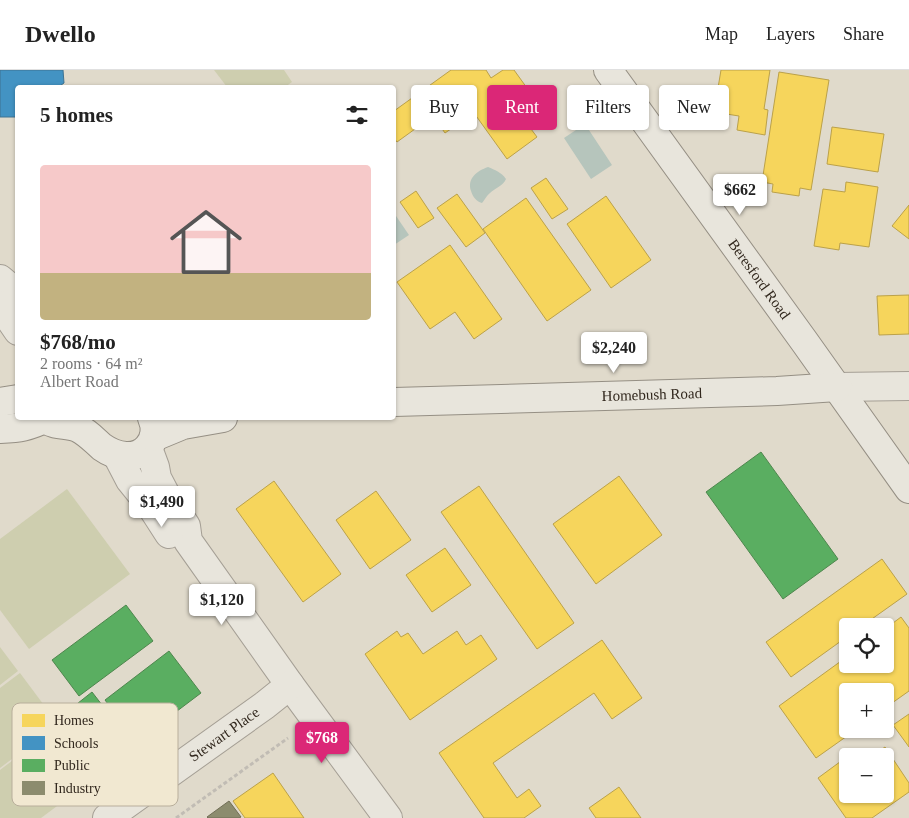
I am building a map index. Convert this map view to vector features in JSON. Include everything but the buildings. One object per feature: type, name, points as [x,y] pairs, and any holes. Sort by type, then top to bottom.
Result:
[{"type":"main road","name":"Beresford Road","points":[[608,70],[909,490]]},
{"type":"main road","points":[[0,279],[15,295]]},
{"type":"main road","points":[[0,305],[15,327]]},
{"type":"main road","name":"Homebush Road","points":[[396,402],[909,386]]},
{"type":"main road","points":[[0,402],[15,400]]},
{"type":"main road","points":[[0,429],[33,425],[42,420]]},
{"type":"main road","points":[[47,420],[52,424],[80,429],[117,455],[133,456],[138,455],[151,434],[212,420]]},
{"type":"main road","points":[[151,434],[157,478],[169,502],[186,526],[188,541],[290,686],[388,818]]},
{"type":"main road","points":[[117,455],[130,480],[151,506],[172,538],[188,541]]},
{"type":"main road","name":"Stewart Place","points":[[178,767],[290,686]]},
{"type":"main road","name":"Stewart Place","points":[[107,818],[124,806]]},
{"type":"path","points":[[176,818],[288,738]]},
{"type":"green space","points":[[214,70],[284,70],[292,82],[288,85],[225,85]]},
{"type":"green space","points":[[67,489],[130,574],[29,649],[0,610],[0,539]]},
{"type":"green space","points":[[0,647],[18,671],[0,685]]},
{"type":"green space","points":[[20,673],[42,703],[12,703],[12,759],[0,768],[0,688]]},
{"type":"green space","points":[[12,761],[12,806],[57,806],[41,818],[0,818],[0,770]]},
{"type":"shaded area","points":[[576,130],[589,130],[612,165],[591,179],[564,138]]},
{"type":"shaded area","points":[[488,167],[500,173],[506,179],[482,203],[476,200],[473,195],[470,182],[477,173]]},
{"type":"shaded area","points":[[396,216],[409,235],[396,244]]}]
